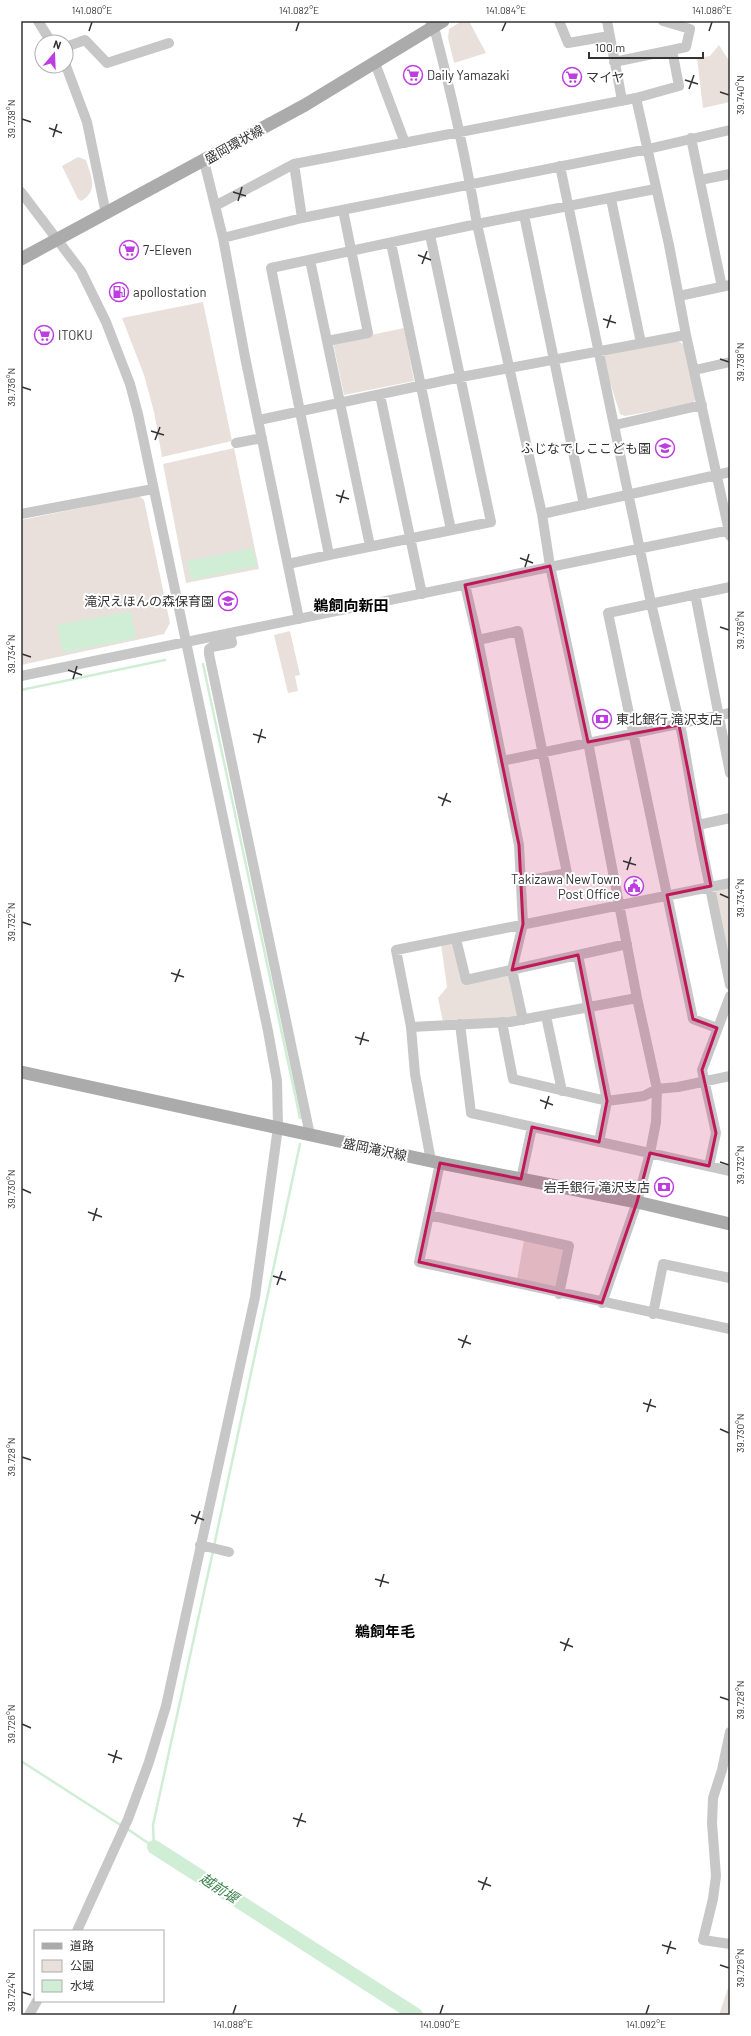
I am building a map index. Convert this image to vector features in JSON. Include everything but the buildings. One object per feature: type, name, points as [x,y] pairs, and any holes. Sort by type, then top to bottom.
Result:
[{"type":"main road","name":"盛岡環状線","points":[[21,259],[305,105],[375,63],[436,23]]},
{"type":"main road","name":"盛岡滝沢線","points":[[21,1072],[435,1162],[637,1202],[730,1224]]},
{"type":"street","points":[[38,21],[46,34]]},
{"type":"street","points":[[560,21],[568,43],[609,36]]},
{"type":"street","points":[[607,21],[622,100]]},
{"type":"street","points":[[614,62],[686,47],[690,29],[663,21]]},
{"type":"street","points":[[436,23],[458,133],[471,183],[477,224],[542,514],[550,566],[588,742],[637,998],[657,1089],[656,1122],[650,1153],[637,1202],[602,1303]]},
{"type":"street","points":[[74,44],[85,40],[108,63],[169,43]]},
{"type":"street","points":[[215,206],[294,164],[636,98],[680,86],[672,50]]},
{"type":"street","points":[[375,63],[405,143]]},
{"type":"street","points":[[69,74],[87,122],[106,214]]},
{"type":"street","points":[[21,676],[422,594],[550,566],[730,532],[686,335],[648,149],[636,98]]},
{"type":"street","points":[[223,238],[302,218],[471,183],[648,149],[730,130]]},
{"type":"street","points":[[679,296],[726,286],[691,138]]},
{"type":"street","points":[[204,161],[223,238],[299,619]]},
{"type":"street","points":[[294,164],[302,218]]},
{"type":"street","points":[[560,166],[615,425],[628,495],[679,725],[730,985]]},
{"type":"street","points":[[700,180],[730,174]]},
{"type":"street","points":[[329,555],[271,268],[477,224],[655,189]]},
{"type":"street","points":[[21,192],[81,271],[106,322],[138,414],[268,1031],[277,1081],[278,1128],[255,1297],[209,1547],[166,1706],[149,1762],[124,1828],[77,1930]]},
{"type":"street","points":[[611,198],[641,343]]},
{"type":"street","points":[[327,340],[368,333],[350,251],[343,210]]},
{"type":"street","points":[[524,215],[556,361],[584,505]]},
{"type":"street","points":[[288,564],[491,522],[430,235]]},
{"type":"street","points":[[390,243],[450,530]]},
{"type":"street","points":[[310,260],[370,546]]},
{"type":"street","points":[[259,420],[340,404],[461,377],[556,361],[599,351],[686,335]]},
{"type":"street","points":[[695,370],[730,362]]},
{"type":"street","points":[[380,395],[422,594]]},
{"type":"street","points":[[615,425],[702,406]]},
{"type":"street","points":[[236,443],[262,438]]},
{"type":"street","points":[[542,514],[730,472]]},
{"type":"street","points":[[21,514],[153,489]]},
{"type":"street","points":[[465,585],[478,640],[519,845],[523,924],[512,970],[523,1020]]},
{"type":"street","points":[[717,1028],[694,1019],[608,613],[730,587]]},
{"type":"street","points":[[695,594],[730,774]]},
{"type":"street","points":[[478,640],[518,631],[566,873],[521,882]]},
{"type":"street","points":[[230,633],[232,643],[212,647],[209,649],[209,654],[310,1135]]},
{"type":"street","points":[[502,761],[588,742],[679,725],[730,713]]},
{"type":"street","points":[[698,825],[730,818]]},
{"type":"street","points":[[730,883],[619,904],[456,939],[396,950],[411,1027],[415,1074],[435,1162],[429,1215],[419,1262],[559,1294],[730,1330]]},
{"type":"street","points":[[456,939],[466,980],[627,944]]},
{"type":"street","points":[[578,955],[607,1101],[599,1142]]},
{"type":"street","points":[[708,1166],[716,1133],[702,1070],[730,996]]},
{"type":"street","points":[[411,1027],[523,1020],[637,998]]},
{"type":"street","points":[[546,1016],[562,1091]]},
{"type":"street","points":[[502,1022],[513,1079],[562,1091],[607,1101],[644,1096],[657,1089],[678,1087],[704,1080],[730,1076]]},
{"type":"street","points":[[460,1024],[471,1113],[730,1171]]},
{"type":"street","points":[[521,1179],[532,1127]]},
{"type":"street","points":[[429,1215],[569,1246],[559,1294]]},
{"type":"street","points":[[653,1314],[663,1264],[730,1278]]},
{"type":"street","points":[[209,1547],[229,1552]]},
{"type":"street","points":[[730,1732],[722,1770],[713,1798],[712,1823],[716,1876],[713,1899],[703,1940],[730,1944]]},
{"type":"street","points":[[29,2015],[36,2002]]},
{"type":"highlighted area","points":[[550,566],[588,742],[679,725],[711,886],[667,895],[693,1019],[717,1028],[702,1070],[716,1133],[709,1166],[650,1153],[637,1202],[602,1303],[419,1262],[440,1163],[521,1179],[532,1127],[599,1142],[607,1101],[578,955],[512,970],[523,924],[519,845],[465,585]]},
{"type":"green space","points":[[462,21],[469,21],[486,53],[454,63],[448,38],[449,29]]},
{"type":"green space","points":[[719,45],[730,62],[730,102],[703,108],[697,58],[710,56]]},
{"type":"green space","points":[[78,157],[86,160],[92,183],[90,193],[81,201],[78,199],[62,166]]},
{"type":"green space","points":[[203,302],[232,441],[162,457],[154,412],[144,375],[122,318]]},
{"type":"green space","points":[[404,328],[414,381],[344,395],[333,343]]},
{"type":"green space","points":[[673,341],[680,342],[685,346],[697,398],[692,404],[625,416],[620,414],[603,360],[605,353]]},
{"type":"green space","points":[[234,448],[259,569],[186,583],[163,464]]},
{"type":"green space","points":[[139,496],[144,500],[170,623],[164,634],[21,665],[21,520]]},
{"type":"green space","points":[[290,631],[300,675],[295,676],[298,691],[288,693],[274,635]]},
{"type":"green space","points":[[730,885],[730,971],[715,896],[716,888]]},
{"type":"green space","points":[[455,941],[465,982],[510,972],[521,1019],[443,1022],[438,998],[447,987],[441,944]]},
{"type":"green space","points":[[524,1240],[563,1247],[566,1251],[558,1289],[517,1279]]},
{"type":"green space","points":[[730,1983],[730,2015],[719,2015],[729,1985]]},
{"type":"water","points":[[253,548],[257,566],[191,580],[187,561]]},
{"type":"water","points":[[131,611],[136,638],[63,653],[57,625]]},
{"type":"waterway","points":[[21,690],[165,660]]},
{"type":"waterway","points":[[203,664],[300,1118]]},
{"type":"waterway","points":[[214,1546],[300,1144]]},
{"type":"waterway","points":[[126,1828],[154,1847],[153,1825],[213,1551]]},
{"type":"waterway","name":"越前堰","points":[[21,1761],[122,1826]]},
{"type":"waterway","name":"越前堰","points":[[154,1847],[416,2015]]},
{"type":"place","name":"Daily Yamazaki","points":[[413,75]]},
{"type":"place","name":"マイヤ","points":[[572,77]]},
{"type":"place","name":"7-Eleven","points":[[129,250]]},
{"type":"place","name":"apollostation","points":[[119,292]]},
{"type":"place","name":"ITOKU","points":[[44,335]]},
{"type":"place","name":"ふじなでしここども園","points":[[665,448]]},
{"type":"place","name":"滝沢えほんの森保育園","points":[[228,601]]},
{"type":"place","name":"東北銀行 滝沢支店","points":[[602,719]]},
{"type":"place","name":"Takizawa NewTown Post Office","points":[[634,886]]},
{"type":"place","name":"岩手銀行 滝沢支店","points":[[664,1187]]},
{"type":"district","name":"鵜飼向新田","points":[[351,606]]},
{"type":"district","name":"鵜飼年毛","points":[[385,1632]]}]
